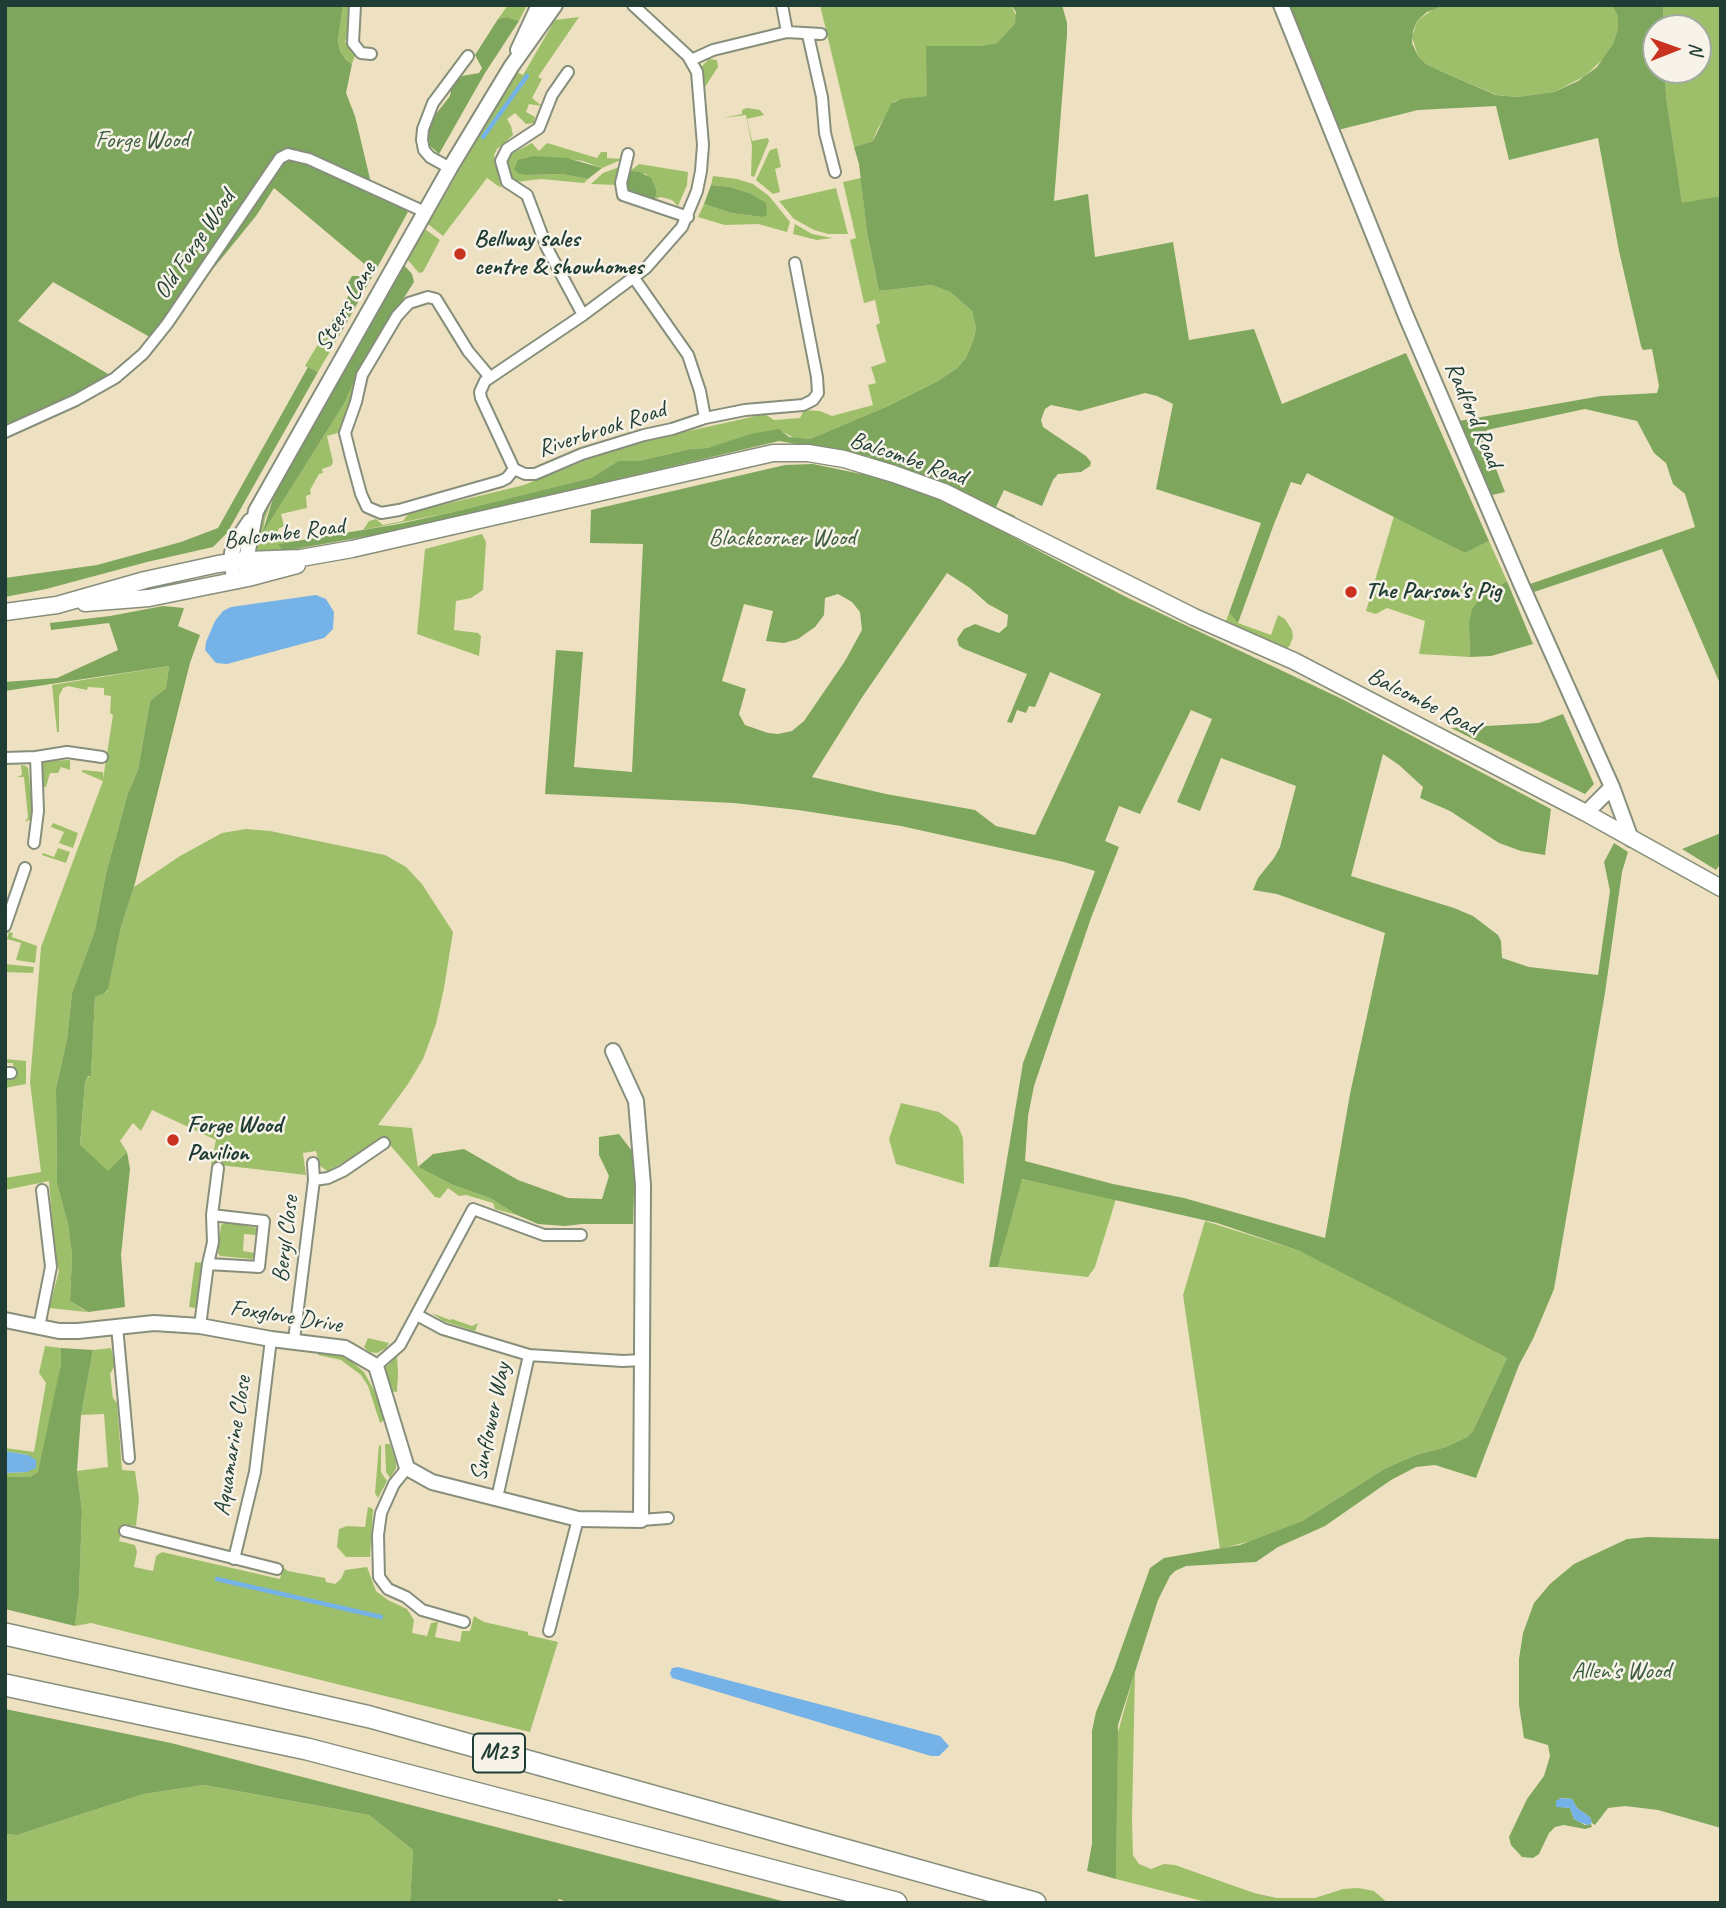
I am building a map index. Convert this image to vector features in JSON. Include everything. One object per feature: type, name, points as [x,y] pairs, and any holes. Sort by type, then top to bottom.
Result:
[{"type":"highway","name":"M23","points":[[5,1634],[370,1717],[1035,1903]]},
{"type":"highway","name":"M23","points":[[5,1685],[307,1749],[896,1903]]},
{"type":"main road","name":"Balcombe Road","points":[[5,612],[57,605],[145,580],[238,561],[318,556],[774,453],[808,453],[844,459],[944,492],[1194,617],[1294,661],[1586,813],[1721,888]]},
{"type":"main road","points":[[57,605],[149,598],[241,579],[301,564],[318,556]]},
{"type":"street","points":[[355,5],[353,43],[361,53],[371,54]]},
{"type":"street","name":"Steers Lane","points":[[511,67],[539,5]]},
{"type":"street","name":"Steers Lane","points":[[238,561],[235,543],[256,511],[450,168],[511,67],[555,5]]},
{"type":"street","points":[[623,5],[646,17]]},
{"type":"street","points":[[514,469],[481,398],[481,386],[489,376],[635,278],[661,254],[688,217],[699,183],[703,145],[699,79],[691,60],[633,5]]},
{"type":"street","points":[[782,5],[787,32]]},
{"type":"street","name":"Radford Road","points":[[1281,5],[1406,316],[1612,787],[1631,839]]},
{"type":"street","points":[[691,60],[713,50],[787,32],[821,34]]},
{"type":"street","points":[[808,35],[821,88],[825,133],[835,172]]},
{"type":"street","points":[[450,168],[430,157],[424,150],[423,129],[433,103],[468,56]]},
{"type":"street","points":[[568,72],[552,96],[539,128],[504,152],[501,164],[510,185],[527,195],[547,248],[583,315]]},
{"type":"street","name":"Old Forge Wood","points":[[5,432],[115,379],[143,354],[167,324],[274,165],[288,154],[309,159],[425,212]]},
{"type":"street","points":[[628,154],[621,183],[623,195],[688,217]]},
{"type":"street","name":"Riverbrook Road","points":[[489,376],[468,351],[436,299],[428,297],[415,300],[397,316],[365,368],[345,433],[368,507],[376,512],[399,510],[501,481],[514,469],[525,474],[534,474],[582,454],[705,418],[745,410],[803,405],[813,400],[818,393],[816,363],[795,263]]},
{"type":"street","points":[[635,278],[688,355],[700,391],[705,418]]},
{"type":"street","points":[[238,561],[241,579]]},
{"type":"street","points":[[5,758],[67,752],[102,757]]},
{"type":"street","points":[[34,843],[37,811],[36,757]]},
{"type":"street","points":[[1586,813],[1612,787]]},
{"type":"street","points":[[5,926],[25,868]]},
{"type":"street","points":[[613,1051],[636,1101],[643,1185],[641,1520]]},
{"type":"street","name":"Beryl Close","points":[[294,1340],[314,1180],[328,1178],[343,1171],[384,1143]]},
{"type":"street","points":[[313,1163],[314,1180]]},
{"type":"street","points":[[200,1326],[213,1242],[212,1215],[218,1168]]},
{"type":"street","points":[[39,1327],[51,1267],[42,1190]]},
{"type":"street","points":[[581,1236],[544,1235],[473,1209],[400,1345],[376,1366],[407,1468],[432,1482],[578,1520],[668,1518]]},
{"type":"street","points":[[208,1264],[259,1267],[264,1221],[212,1215]]},
{"type":"street","name":"Sunflower Way","points":[[417,1315],[443,1329],[529,1355],[642,1360]]},
{"type":"street","name":"Foxglove Drive","points":[[5,1320],[78,1331],[154,1324],[200,1326],[271,1339],[345,1348],[376,1366]]},
{"type":"street","points":[[117,1326],[129,1458]]},
{"type":"street","name":"Aquamarine Close","points":[[234,1559],[255,1472],[271,1339]]},
{"type":"street","name":"Sunflower Way","points":[[498,1498],[529,1355]]},
{"type":"street","points":[[407,1468],[394,1484],[382,1513],[378,1535],[379,1577],[388,1589],[406,1597],[422,1610],[464,1622]]},
{"type":"street","points":[[549,1630],[578,1520]]},
{"type":"street","points":[[125,1531],[277,1569]]},
{"type":"green space","name":"Forge Wood","points":[[5,5],[343,5],[338,41],[340,51],[352,64],[346,93],[355,116],[371,183],[410,200],[404,209],[408,212],[342,331],[330,324],[351,292],[348,283],[352,276],[362,276],[368,267],[274,188],[256,216],[155,340],[53,282],[18,321],[115,378],[5,432]]},
{"type":"green space","points":[[343,5],[351,5],[350,28],[345,42],[355,55],[352,64],[340,51],[338,41]]},
{"type":"green space","points":[[508,5],[527,5],[519,21],[507,17],[498,19]]},
{"type":"green space","points":[[820,5],[1011,5],[1017,17],[997,43],[980,46],[927,96],[895,101],[873,141],[854,147]]},
{"type":"green space","name":"Blackcorner Wood","points":[[1011,5],[1062,5],[1067,35],[1054,201],[1088,194],[1095,257],[1173,242],[1189,340],[1254,329],[1282,404],[1406,353],[1489,541],[1465,553],[1307,473],[1301,485],[1291,482],[1238,623],[1229,613],[1261,523],[1156,489],[1173,404],[1145,393],[1080,411],[1051,405],[1045,409],[1041,420],[1043,427],[1086,456],[1091,462],[1090,466],[1081,472],[1058,474],[1042,506],[1004,490],[996,507],[1015,516],[1009,535],[1126,597],[1342,699],[1551,809],[1545,855],[1521,851],[1499,843],[1450,811],[1420,798],[1423,787],[1383,754],[1351,876],[1473,916],[1498,935],[1502,958],[1529,967],[1598,975],[1610,891],[1604,862],[1614,843],[1628,852],[1622,872],[1605,993],[1554,1289],[1519,1365],[1476,1478],[1435,1465],[1416,1467],[1391,1480],[1325,1526],[1278,1547],[1256,1562],[1186,1566],[1170,1576],[1158,1600],[1118,1725],[1116,1879],[1087,1871],[1092,1844],[1092,1731],[1096,1712],[1150,1568],[1164,1558],[1240,1545],[1302,1521],[1386,1468],[1467,1437],[1473,1431],[1507,1358],[1300,1251],[1217,1223],[1022,1179],[998,1267],[989,1267],[1023,1063],[1095,871],[901,826],[798,810],[734,803],[545,794],[556,650],[583,652],[574,767],[632,772],[643,544],[590,543],[591,510],[785,465],[813,464],[861,474],[871,457],[779,441],[413,528],[290,550],[282,550],[278,544],[449,513],[591,478],[618,461],[639,461],[690,449],[708,448],[751,434],[779,429],[789,437],[810,439],[888,406],[938,381],[957,368],[966,358],[974,338],[976,328],[972,311],[950,292],[932,285],[879,291],[854,147],[873,141],[891,104],[901,99],[927,96],[926,46],[980,46],[997,43],[1015,23],[1016,12]],"holes":[[[947,573],[988,604],[1008,615],[1007,626],[999,633],[975,624],[964,629],[957,639],[959,646],[964,649],[1027,674],[1007,722],[1012,723],[1017,710],[1026,713],[1029,706],[1035,707],[1050,672],[1101,694],[1035,835],[996,826],[975,810],[812,777],[861,699]],[[838,594],[852,602],[860,612],[862,630],[845,661],[804,721],[792,731],[778,734],[745,725],[739,714],[746,689],[722,681],[744,604],[773,611],[766,641],[784,643],[798,639],[815,627],[824,615],[825,598]],[[1191,710],[1212,719],[1177,802],[1200,811],[1221,758],[1296,786],[1280,847],[1258,878],[1253,890],[1277,894],[1385,933],[1350,1094],[1325,1238],[1184,1198],[1113,1184],[1025,1161],[1028,1116],[1034,1086],[1091,918],[1119,847],[1105,841],[1119,806],[1140,814]]]},
{"type":"green space","points":[[1290,5],[1446,5],[1427,12],[1417,21],[1412,43],[1418,56],[1426,64],[1496,95],[1517,97],[1554,92],[1578,81],[1597,67],[1613,44],[1618,28],[1618,16],[1612,5],[1663,5],[1663,14],[1642,14],[1642,84],[1666,84],[1682,203],[1721,196],[1721,686],[1662,549],[1534,592],[1530,584],[1695,527],[1685,494],[1673,484],[1666,463],[1654,453],[1637,421],[1585,409],[1487,430],[1484,438],[1505,492],[1492,495],[1459,421],[1601,396],[1657,393],[1659,386],[1652,349],[1643,350],[1641,346],[1619,251],[1598,138],[1509,160],[1496,106],[1418,110],[1338,130]]},
{"type":"green space","points":[[1446,5],[1612,5],[1618,15],[1618,28],[1613,44],[1603,59],[1585,76],[1554,92],[1517,97],[1497,95],[1426,64],[1418,56],[1412,37],[1417,21],[1432,10]]},
{"type":"green space","points":[[1663,5],[1721,5],[1721,196],[1682,204],[1666,84],[1712,84],[1712,14],[1663,14]]},
{"type":"green space","points":[[507,17],[519,21],[485,73],[439,154],[430,146],[428,133],[432,119],[450,96],[452,84],[462,76],[479,73],[482,68],[475,55],[498,19]]},
{"type":"green space","points":[[579,17],[538,77],[542,79],[532,98],[542,106],[529,104],[526,112],[535,117],[534,123],[526,124],[515,113],[507,119],[513,135],[494,155],[501,188],[487,178],[443,236],[428,224],[516,72],[523,75],[555,20]]},
{"type":"green space","points":[[709,59],[717,60],[718,67],[705,87],[702,66]]},
{"type":"green space","points":[[742,110],[760,110],[764,115],[747,119],[752,141],[768,138],[769,141],[754,177],[751,176],[752,146],[746,115],[723,118],[742,114]]},
{"type":"green space","points":[[532,143],[539,151],[547,143],[597,158],[601,152],[607,152],[607,158],[623,159],[602,168],[583,161],[551,157],[527,175],[562,174],[588,179],[584,183],[541,179],[516,182],[511,178],[507,167],[508,159],[513,153]]},
{"type":"green space","points":[[777,148],[781,167],[775,169],[780,192],[773,194],[756,180],[770,150]]},
{"type":"green space","points":[[534,156],[567,158],[602,168],[588,179],[562,174],[527,175],[514,169],[518,160]]},
{"type":"green space","points":[[639,164],[688,172],[687,185],[678,206],[672,200],[661,197],[655,199],[657,190],[646,174],[630,171]]},
{"type":"green space","points":[[622,166],[617,185],[591,184],[603,173]]},
{"type":"green space","points":[[630,171],[640,172],[651,178],[657,191],[655,199],[627,193],[626,184]]},
{"type":"green space","points":[[713,176],[753,184],[769,196],[790,222],[787,232],[758,224],[725,225],[698,217],[704,204],[731,213],[762,217],[749,193],[711,185]]},
{"type":"green space","points":[[861,178],[867,233],[879,291],[932,285],[950,292],[972,311],[976,328],[974,338],[966,358],[957,368],[938,381],[888,406],[810,439],[794,438],[783,432],[639,461],[618,461],[591,478],[449,513],[363,530],[369,521],[376,519],[383,525],[403,521],[409,513],[524,485],[606,452],[644,441],[765,414],[774,420],[800,418],[804,410],[820,411],[832,416],[873,405],[868,385],[876,383],[871,367],[886,362],[876,325],[880,323],[875,300],[864,303],[850,240],[856,238],[843,182]]},
{"type":"green space","points":[[711,185],[749,193],[766,203],[767,215],[762,217],[731,213],[704,204]]},
{"type":"green space","points":[[836,188],[848,234],[828,234],[814,230],[794,219],[779,201]]},
{"type":"green space","points":[[795,224],[812,234],[832,238],[817,240],[793,234]]},
{"type":"green space","points":[[425,229],[440,240],[423,272],[419,273],[407,259]]},
{"type":"green space","points":[[404,265],[412,274],[414,282],[360,367],[344,404],[262,534],[276,489]]},
{"type":"green space","points":[[330,324],[342,331],[318,372],[305,366]]},
{"type":"green space","points":[[308,367],[318,372],[227,533],[213,547],[5,597],[5,578],[97,565],[181,542],[218,528]]},
{"type":"green space","points":[[357,371],[353,397],[340,427],[341,432],[327,436],[333,462],[331,466],[322,469],[323,473],[319,474],[310,490],[311,494],[306,496],[307,508],[281,514],[284,526],[278,529],[279,536],[284,536],[290,542],[278,544],[282,550],[257,550],[255,548],[261,518],[276,489],[263,532],[344,404]]},
{"type":"green space","points":[[1394,516],[1465,553],[1489,541],[1507,581],[1481,597],[1469,623],[1470,657],[1419,654],[1425,621],[1387,608],[1376,614],[1366,611]]},
{"type":"green space","points":[[482,534],[486,542],[483,590],[471,598],[456,601],[454,630],[478,633],[481,636],[479,656],[417,634],[425,549]]},
{"type":"green space","points":[[1507,581],[1533,644],[1491,656],[1470,657],[1469,623],[1472,609],[1481,597]]},
{"type":"green space","points":[[163,606],[184,608],[178,626],[200,635],[190,663],[134,887],[121,927],[108,989],[95,997],[91,1076],[88,1076],[85,1082],[80,1145],[108,1171],[127,1152],[130,1169],[121,1255],[125,1307],[88,1312],[70,1301],[72,1255],[68,1224],[57,1184],[56,1088],[67,1039],[72,993],[95,930],[106,873],[128,793],[138,770],[150,701],[166,688],[169,666],[5,691],[5,682],[57,678],[118,650],[109,623],[51,630],[50,623]]},
{"type":"green space","points":[[1229,613],[1238,623],[1271,635],[1278,615],[1285,619],[1292,630],[1290,645],[1287,649],[1226,621]]},
{"type":"green space","points":[[169,666],[166,688],[150,701],[138,770],[128,793],[106,873],[95,930],[72,993],[67,1039],[56,1088],[57,1184],[68,1224],[72,1255],[70,1301],[87,1312],[49,1308],[59,1271],[49,1181],[5,1190],[5,1178],[41,1172],[30,1082],[41,947],[103,781],[82,770],[103,772],[103,779],[113,715],[110,713],[111,696],[104,695],[104,688],[88,687],[87,690],[68,686],[63,688],[59,696],[57,732],[52,685]]},
{"type":"green space","points":[[1563,714],[1594,784],[1585,794],[1451,728],[1539,723]]},
{"type":"green space","points":[[70,760],[70,770],[61,767],[58,773],[50,773],[46,787],[43,787],[43,763]]},
{"type":"green space","points":[[21,765],[28,768],[33,812],[31,819],[25,822],[28,817],[24,777],[17,777],[22,775]]},
{"type":"green space","points":[[53,823],[78,833],[73,848],[59,843],[64,832],[51,827]]},
{"type":"green space","points":[[246,829],[270,831],[385,855],[406,867],[422,884],[453,932],[444,988],[436,1024],[423,1059],[378,1125],[412,1128],[418,1167],[453,1185],[490,1198],[517,1215],[495,1209],[493,1203],[466,1195],[459,1196],[448,1188],[440,1198],[435,1197],[383,1137],[357,1156],[327,1171],[319,1165],[316,1151],[303,1153],[306,1175],[211,1164],[216,1140],[152,1110],[141,1131],[133,1123],[120,1141],[127,1152],[108,1172],[80,1146],[85,1082],[91,1075],[95,997],[107,992],[121,927],[134,887],[180,856],[222,833]]},
{"type":"green space","points":[[1721,833],[1721,863],[1716,870],[1682,849]]},
{"type":"green space","points":[[58,848],[70,852],[66,863],[42,855],[43,853],[54,857]]},
{"type":"green space","points":[[9,932],[13,933],[12,937],[37,946],[35,963],[16,960],[21,943],[7,939]]},
{"type":"green space","points":[[5,964],[34,967],[33,973],[5,972]]},
{"type":"green space","points":[[5,1059],[26,1061],[26,1084],[5,1088],[5,1079],[14,1078],[13,1063],[5,1063]]},
{"type":"green space","points":[[901,1103],[939,1112],[958,1126],[963,1138],[964,1184],[896,1164],[889,1139]]},
{"type":"green space","points":[[619,1134],[635,1155],[633,1224],[538,1224],[490,1198],[453,1185],[418,1167],[433,1154],[464,1149],[518,1180],[568,1198],[602,1199],[609,1176],[599,1155],[599,1137]]},
{"type":"green space","points":[[1021,1179],[1116,1199],[1095,1267],[1088,1277],[998,1267]]},
{"type":"green space","points":[[1205,1221],[1310,1254],[1507,1358],[1473,1431],[1467,1437],[1446,1447],[1416,1455],[1386,1468],[1302,1521],[1251,1541],[1220,1549],[1183,1295]]},
{"type":"green space","points":[[226,1222],[257,1228],[257,1235],[244,1234],[243,1251],[255,1253],[252,1259],[220,1256],[221,1225]]},
{"type":"green space","points":[[195,1262],[202,1263],[196,1308],[189,1307]]},
{"type":"green space","points":[[432,1313],[472,1326],[478,1323],[475,1331],[443,1321]]},
{"type":"green space","points":[[368,1338],[389,1343],[377,1353],[369,1352],[364,1347]]},
{"type":"green space","points":[[45,1346],[61,1348],[61,1364],[42,1462],[38,1472],[30,1477],[5,1477],[5,1473],[27,1472],[28,1455],[5,1451],[5,1448],[34,1452],[46,1383],[39,1373]]},
{"type":"green space","points":[[61,1348],[93,1350],[81,1415],[77,1471],[82,1511],[75,1626],[5,1609],[5,1477],[30,1477],[38,1472],[61,1364]]},
{"type":"green space","points":[[111,1348],[115,1365],[110,1374],[113,1398],[117,1403],[122,1470],[135,1471],[139,1499],[136,1526],[123,1524],[119,1541],[135,1545],[137,1552],[134,1567],[153,1571],[156,1556],[162,1552],[280,1579],[284,1563],[284,1568],[288,1571],[325,1578],[326,1582],[335,1584],[345,1570],[367,1567],[376,1591],[407,1609],[414,1620],[412,1633],[427,1636],[431,1623],[438,1622],[435,1637],[460,1642],[462,1631],[470,1631],[474,1616],[484,1622],[558,1642],[530,1732],[91,1623],[75,1626],[82,1511],[77,1471],[108,1467],[104,1414],[81,1415],[93,1350]]},
{"type":"green space","points":[[320,1350],[344,1355],[364,1372],[377,1396],[384,1420],[380,1423],[368,1386],[361,1375],[341,1360],[318,1355]]},
{"type":"green space","points":[[397,1356],[397,1392],[389,1391],[384,1369]]},
{"type":"green space","points":[[385,1444],[390,1444],[396,1462],[396,1468],[390,1478],[386,1472]]},
{"type":"green space","points":[[379,1445],[381,1472],[387,1481],[378,1498],[375,1493]]},
{"type":"green space","points":[[368,1507],[373,1509],[370,1557],[346,1557],[337,1547],[339,1529],[347,1526],[365,1527]]},
{"type":"green space","name":"Allen's Wood","points":[[1627,1539],[1721,1539],[1721,1828],[1658,1810],[1625,1806],[1608,1808],[1595,1825],[1590,1817],[1577,1808],[1572,1799],[1563,1798],[1559,1799],[1560,1807],[1570,1808],[1574,1819],[1585,1825],[1591,1824],[1592,1827],[1555,1827],[1549,1833],[1539,1854],[1533,1858],[1522,1857],[1511,1845],[1509,1837],[1527,1799],[1544,1776],[1550,1756],[1548,1745],[1524,1738],[1519,1705],[1519,1659],[1523,1633],[1534,1603],[1550,1584],[1574,1564]]},
{"type":"green space","points":[[1135,1671],[1132,1821],[1133,1855],[1139,1864],[1151,1869],[1164,1864],[1175,1865],[1254,1893],[1277,1898],[1315,1898],[1343,1889],[1358,1888],[1374,1891],[1388,1903],[1210,1903],[1116,1879],[1117,1736]]},
{"type":"green space","points":[[5,1709],[171,1743],[790,1903],[569,1903],[559,1899],[557,1903],[410,1903],[413,1850],[369,1815],[204,1785],[144,1794],[17,1835],[5,1834]]},
{"type":"green space","points":[[204,1785],[369,1815],[413,1850],[410,1903],[5,1903],[5,1834],[17,1835],[144,1794]]},
{"type":"water","points":[[316,595],[326,599],[334,612],[333,629],[324,638],[227,664],[216,663],[205,650],[215,621],[223,611],[231,607]]},
{"type":"water","points":[[5,1451],[28,1455],[36,1460],[36,1468],[27,1472],[5,1473]]},
{"type":"water","points":[[678,1667],[940,1736],[949,1746],[939,1756],[931,1756],[672,1678],[672,1668]]},
{"type":"water","points":[[1561,1798],[1572,1799],[1577,1808],[1590,1817],[1592,1823],[1588,1825],[1574,1819],[1570,1808],[1556,1807],[1556,1801]]},
{"type":"waterway","points":[[483,137],[527,76]]},
{"type":"waterway","points":[[217,1579],[381,1617]]},
{"type":"place","name":"Bellway sales centre & showhomes","points":[[460,254]]},
{"type":"place","name":"The Parson's Pig","points":[[1351,592]]},
{"type":"place","name":"Forge Wood Pavilion","points":[[173,1140]]}]
